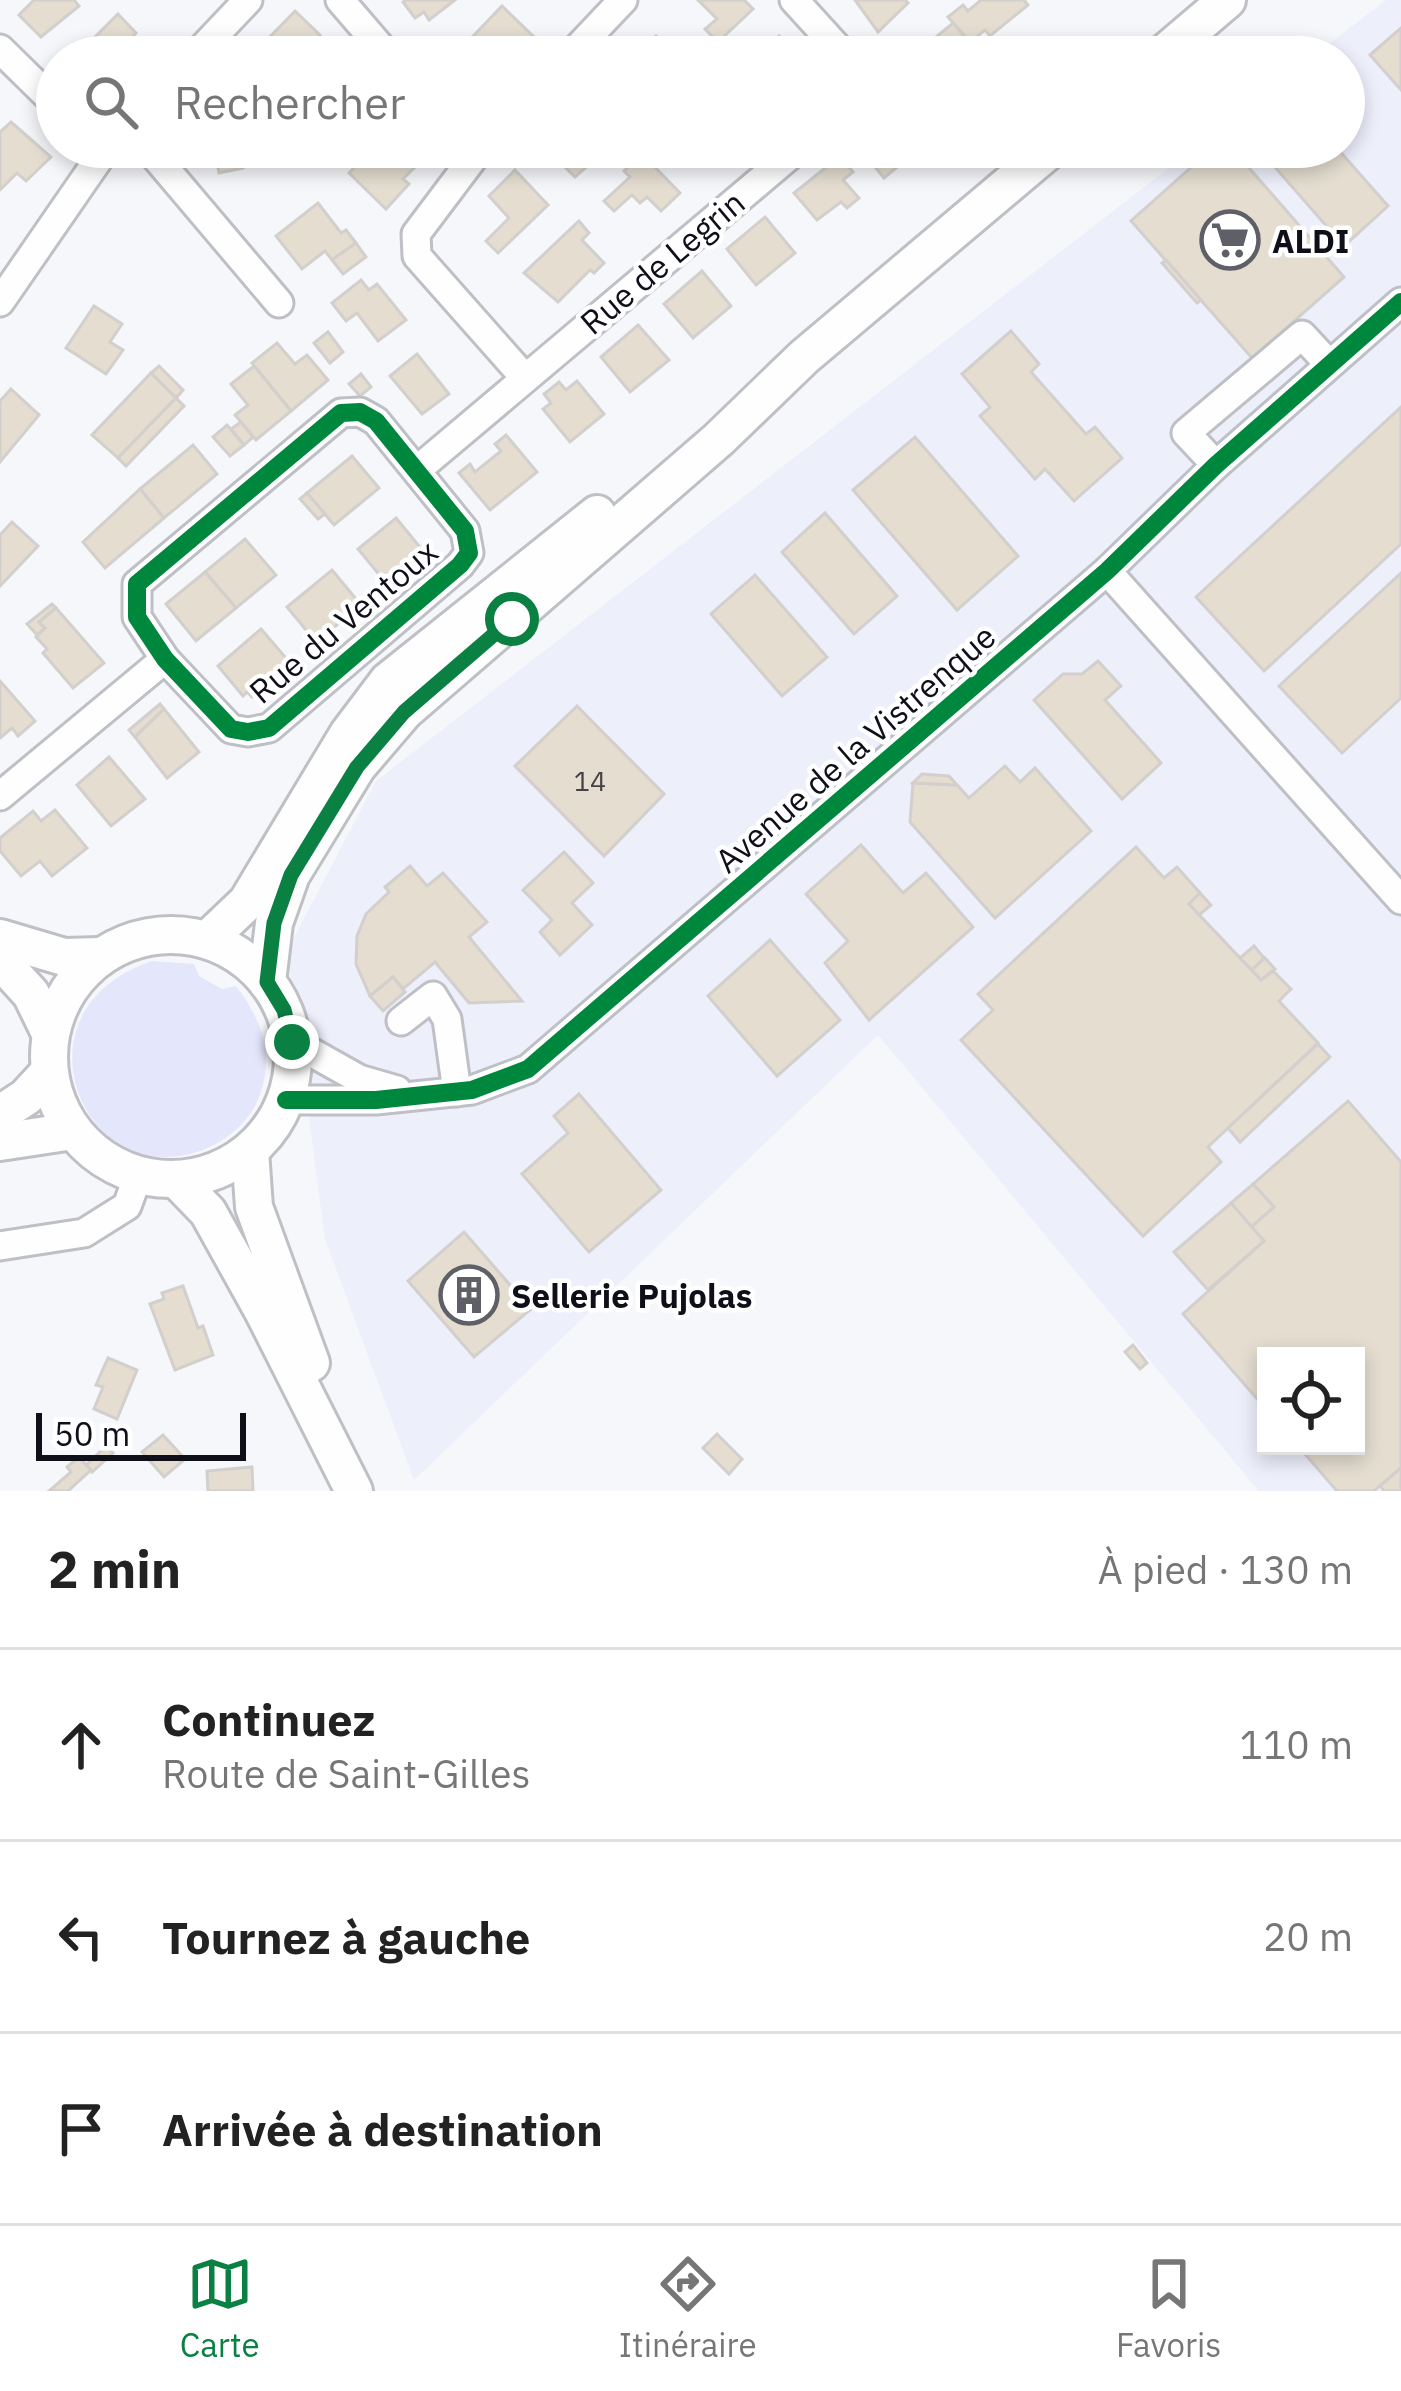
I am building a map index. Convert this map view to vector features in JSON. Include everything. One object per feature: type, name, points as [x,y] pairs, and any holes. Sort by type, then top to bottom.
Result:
[{"type":"main road","points":[[1185,36],[1227,0]]},
{"type":"main road","points":[[267,982],[274,923],[291,875],[357,767],[392,726],[719,439],[804,358],[1028,168]]},
{"type":"main road","points":[[207,940],[248,902],[348,734],[388,681],[703,429],[804,358]]},
{"type":"main road","points":[[170,934],[207,940],[240,956],[267,982],[284,1010],[292,1042],[286,1100],[271,1128],[250,1151],[216,1171],[177,1180],[138,1176],[101,1159],[73,1131],[57,1103],[49,1072],[50,1033],[63,997],[100,956],[134,940],[170,934]]},
{"type":"main road","points":[[0,938],[64,957],[100,956]]},
{"type":"main road","points":[[0,960],[31,994],[50,1033]]},
{"type":"main road","points":[[0,1114],[26,1097],[49,1072]]},
{"type":"main road","points":[[0,1142],[73,1131]]},
{"type":"main road","points":[[250,1151],[254,1207],[354,1491]]},
{"type":"main road","points":[[177,1180],[208,1212],[354,1491]]},
{"type":"street","points":[[214,36],[248,0]]},
{"type":"street","points":[[340,0],[371,36]]},
{"type":"street","points":[[589,36],[623,0]]},
{"type":"street","points":[[794,0],[827,36]]},
{"type":"street","points":[[0,49],[36,84]]},
{"type":"street","points":[[0,302],[90,168]]},
{"type":"street","points":[[165,168],[280,303]]},
{"type":"street","points":[[463,168],[416,234],[417,256],[524,377]]},
{"type":"street","name":"Rue de Legrin","points":[[417,470],[775,168]]},
{"type":"street","name":"Avenue de la Vistrenque","points":[[286,1100],[376,1100],[457,1092],[528,1069],[1107,571],[1216,465],[1401,302]]},
{"type":"street","points":[[1216,465],[1186,434],[1302,335],[1329,364]]},
{"type":"street","name":"Rue du Ventoux","points":[[360,412],[376,421],[465,531],[469,553],[460,565],[269,728],[231,729],[165,659],[137,616],[137,584],[341,413],[360,412]]},
{"type":"street","points":[[1107,571],[1401,900]]},
{"type":"street","points":[[0,796],[165,659]]},
{"type":"street","points":[[401,1021],[434,996],[447,1019],[457,1092]]},
{"type":"street","name":"Avenue de la Vistrenque","points":[[292,1042],[359,1079],[418,1096]]},
{"type":"street","points":[[0,1246],[84,1232],[127,1206],[138,1176]]},
{"type":"shaded area","points":[[1386,0],[1401,0],[1401,1491],[1259,1491],[878,1035],[414,1480],[325,1239],[287,951],[376,781],[1169,168],[1365,168],[1365,36],[1339,36]]},
{"type":"shaded area","points":[[152,961],[194,964],[199,976],[222,989],[236,986],[253,1012],[266,1052],[264,1082],[255,1106],[235,1130],[200,1151],[158,1157],[122,1146],[95,1122],[77,1090],[72,1053],[82,1017],[108,985]]},
{"type":"building","points":[[34,0],[74,0],[79,6],[42,36],[19,15]]},
{"type":"building","points":[[406,0],[455,0],[429,20],[424,12],[415,18]]},
{"type":"building","points":[[698,0],[744,0],[753,9],[724,36],[712,36],[705,29],[717,19]]},
{"type":"building","points":[[855,0],[905,0],[908,3],[878,32]]},
{"type":"building","points":[[981,0],[1024,0],[1028,5],[990,36],[985,30],[978,36],[965,36],[948,17],[963,5],[968,11]]},
{"type":"building","points":[[502,6],[533,36],[473,36]]},
{"type":"building","points":[[295,11],[320,35],[319,36],[271,36]]},
{"type":"building","points":[[118,14],[136,33],[133,36],[96,36]]},
{"type":"building","points":[[953,23],[964,36],[937,36]]},
{"type":"building","points":[[1401,28],[1401,90],[1370,55]]},
{"type":"building","points":[[11,122],[36,144],[40,168],[26,181],[17,173],[0,190],[0,132]]},
{"type":"building","points":[[354,168],[414,168],[403,179],[409,184],[386,209],[349,173]]},
{"type":"building","points":[[656,168],[680,193],[661,211],[647,197],[640,203],[632,195],[614,211],[604,201],[630,177],[624,171]]},
{"type":"building","points":[[825,168],[850,168],[853,172],[843,180],[859,198],[847,208],[841,202],[817,220],[794,193]]},
{"type":"building","points":[[876,168],[896,168],[884,178]]},
{"type":"building","name":"ALDI","points":[[1190,168],[1249,168],[1344,277],[1252,358],[1131,221]]},
{"type":"building","points":[[1276,168],[1355,168],[1388,206],[1344,246]]},
{"type":"building","points":[[515,170],[548,205],[498,253],[486,241],[509,218],[489,196]]},
{"type":"building","points":[[318,203],[341,233],[346,230],[356,243],[332,260],[325,251],[302,269],[276,236]]},
{"type":"building","points":[[765,217],[795,253],[756,285],[727,249]]},
{"type":"building","points":[[579,221],[589,233],[582,240],[604,263],[594,273],[590,270],[558,302],[524,273]]},
{"type":"building","points":[[356,243],[366,257],[343,274],[332,260]]},
{"type":"building","points":[[1166,260],[1201,300],[1197,303],[1162,263]]},
{"type":"building","points":[[702,271],[731,306],[693,338],[664,304]]},
{"type":"building","points":[[361,280],[369,290],[377,284],[406,320],[378,341],[357,313],[346,321],[332,303]]},
{"type":"building","points":[[94,306],[122,324],[110,342],[123,350],[106,374],[66,348]]},
{"type":"building","points":[[638,325],[669,360],[630,392],[601,357]]},
{"type":"building","points":[[1011,331],[1039,364],[1031,372],[1086,434],[1095,427],[1122,458],[1074,501],[1045,469],[1035,479],[980,416],[990,407],[962,374]]},
{"type":"building","points":[[328,332],[343,352],[330,363],[314,343]]},
{"type":"building","points":[[277,343],[295,364],[307,355],[328,380],[291,411],[252,363]]},
{"type":"building","points":[[417,354],[449,394],[422,414],[390,376]]},
{"type":"building","points":[[159,366],[183,390],[176,398],[151,373]]},
{"type":"building","points":[[254,366],[291,411],[256,440],[235,415],[248,405],[231,384]]},
{"type":"building","points":[[151,373],[176,398],[118,458],[92,435]]},
{"type":"building","points":[[361,374],[371,387],[360,396],[349,384]]},
{"type":"building","points":[[577,381],[604,414],[570,442],[543,409],[551,403],[544,394],[559,382],[566,390]]},
{"type":"building","points":[[11,389],[39,415],[0,462],[0,401]]},
{"type":"building","points":[[176,398],[184,406],[126,466],[118,458]]},
{"type":"building","points":[[1401,407],[1401,544],[1264,671],[1196,597]]},
{"type":"building","points":[[241,422],[253,437],[244,445],[231,429]]},
{"type":"building","points":[[227,425],[244,445],[230,456],[213,437]]},
{"type":"building","points":[[506,435],[537,472],[490,510],[459,473],[470,464],[475,472],[501,451],[495,444]]},
{"type":"building","points":[[915,437],[1018,556],[957,610],[853,490]]},
{"type":"building","points":[[193,445],[217,474],[164,518],[140,489]]},
{"type":"building","points":[[352,456],[379,488],[334,525],[307,493]]},
{"type":"building","points":[[140,489],[164,518],[105,568],[83,542]]},
{"type":"building","points":[[307,493],[325,514],[318,519],[300,499]]},
{"type":"building","points":[[825,513],[897,596],[854,634],[782,552]]},
{"type":"building","points":[[396,518],[424,552],[386,583],[358,549]]},
{"type":"building","points":[[12,522],[38,546],[0,586],[0,535]]},
{"type":"building","points":[[245,539],[276,575],[236,608],[205,572]]},
{"type":"building","points":[[332,570],[361,605],[316,642],[287,607]]},
{"type":"building","points":[[205,572],[236,608],[196,641],[166,604]]},
{"type":"building","points":[[1401,573],[1401,698],[1342,753],[1279,686]]},
{"type":"building","points":[[755,575],[827,657],[782,696],[711,614]]},
{"type":"building","points":[[52,604],[56,608],[39,622],[45,628],[37,635],[27,624]]},
{"type":"building","points":[[56,608],[104,663],[73,688],[43,653],[47,649],[36,637],[45,628],[39,622]]},
{"type":"building","points":[[261,629],[292,665],[252,697],[247,692],[243,696],[218,666]]},
{"type":"building","points":[[1098,661],[1121,686],[1105,700],[1161,763],[1122,799],[1034,700],[1063,674],[1082,674]]},
{"type":"building","points":[[0,681],[35,721],[18,736],[12,728],[0,738]]},
{"type":"building","points":[[160,704],[164,709],[135,737],[129,730]]},
{"type":"building","points":[[577,706],[664,794],[604,856],[515,766]]},
{"type":"building","points":[[164,709],[199,752],[167,778],[135,737]]},
{"type":"building","points":[[109,757],[145,799],[111,826],[77,785]]},
{"type":"building","points":[[1005,766],[1020,782],[1035,768],[1091,831],[995,918],[910,822],[913,783],[957,785],[969,798]]},
{"type":"building","points":[[922,774],[949,776],[957,785],[913,783]]},
{"type":"building","points":[[55,810],[87,848],[52,876],[40,861],[21,876],[0,851],[0,838],[33,811],[41,821]]},
{"type":"building","points":[[861,845],[903,893],[926,873],[973,927],[869,1020],[825,963],[848,941],[806,894]]},
{"type":"building","points":[[1136,847],[1164,878],[1177,867],[1200,893],[1189,904],[1261,980],[1273,971],[1291,989],[1279,1001],[1318,1043],[1208,1147],[1221,1162],[1143,1236],[961,1040],[993,1010],[978,994]]},
{"type":"building","points":[[564,852],[593,883],[572,903],[592,925],[560,955],[540,932],[552,920],[523,890]]},
{"type":"building","points":[[410,866],[427,886],[443,873],[487,922],[469,937],[522,1001],[469,1003],[435,962],[403,989],[393,977],[370,996],[356,964],[357,936],[366,914],[389,892],[385,887]]},
{"type":"building","points":[[1200,893],[1211,905],[1199,915],[1189,904]]},
{"type":"building","points":[[770,940],[840,1020],[777,1076],[708,996]]},
{"type":"building","points":[[1254,946],[1264,958],[1252,970],[1240,958]]},
{"type":"building","points":[[1265,958],[1275,969],[1261,980],[1252,970]]},
{"type":"building","points":[[393,977],[405,992],[383,1011],[370,996]]},
{"type":"building","points":[[1318,1044],[1330,1057],[1240,1142],[1228,1128]]},
{"type":"building","points":[[579,1094],[661,1190],[589,1252],[522,1174],[568,1133],[554,1116]]},
{"type":"building","points":[[1348,1101],[1401,1162],[1401,1468],[1374,1491],[1337,1491],[1306,1455],[1365,1455],[1365,1347],[1257,1347],[1257,1399],[1183,1314],[1264,1241],[1251,1227],[1274,1207],[1253,1184]]},
{"type":"building","points":[[1253,1184],[1274,1207],[1251,1227],[1231,1203]]},
{"type":"building","points":[[1231,1203],[1264,1241],[1208,1290],[1174,1252]]},
{"type":"building","name":"Sellerie Pujolas","points":[[464,1232],[531,1309],[474,1357],[408,1281]]},
{"type":"building","points":[[183,1286],[213,1355],[175,1370],[150,1304],[164,1299],[162,1293]]},
{"type":"building","points":[[1133,1345],[1147,1363],[1140,1369],[1125,1352]]},
{"type":"building","points":[[108,1358],[137,1370],[117,1419],[94,1409],[103,1387],[96,1385]]},
{"type":"building","points":[[717,1434],[742,1459],[729,1474],[703,1448]]},
{"type":"building","points":[[163,1435],[185,1459],[164,1477],[142,1452]]},
{"type":"building","points":[[106,1446],[113,1453],[92,1472],[86,1465]]},
{"type":"building","points":[[79,1457],[91,1470],[68,1491],[49,1491],[71,1472],[67,1467]]},
{"type":"building","points":[[252,1467],[253,1491],[208,1491],[207,1471]]},
{"type":"building","points":[[1401,1468],[1401,1491],[1384,1491],[1380,1486]]},
{"type":"cycle path","points":[[286,1100],[376,1100],[472,1090],[528,1069],[1107,571],[1216,465],[1401,302]]},
{"type":"cycle path","points":[[360,412],[376,421],[465,531],[469,553],[269,728],[231,729],[165,659],[137,617],[137,584],[341,413],[360,412]]},
{"type":"place","name":"ALDI","points":[[1230,240]]},
{"type":"place","name":"Sellerie Pujolas","points":[[469,1295]]},
{"type":"route","points":[[292,1042],[284,1010],[267,982],[274,923],[291,875],[357,767],[404,712],[512,619]]}]
